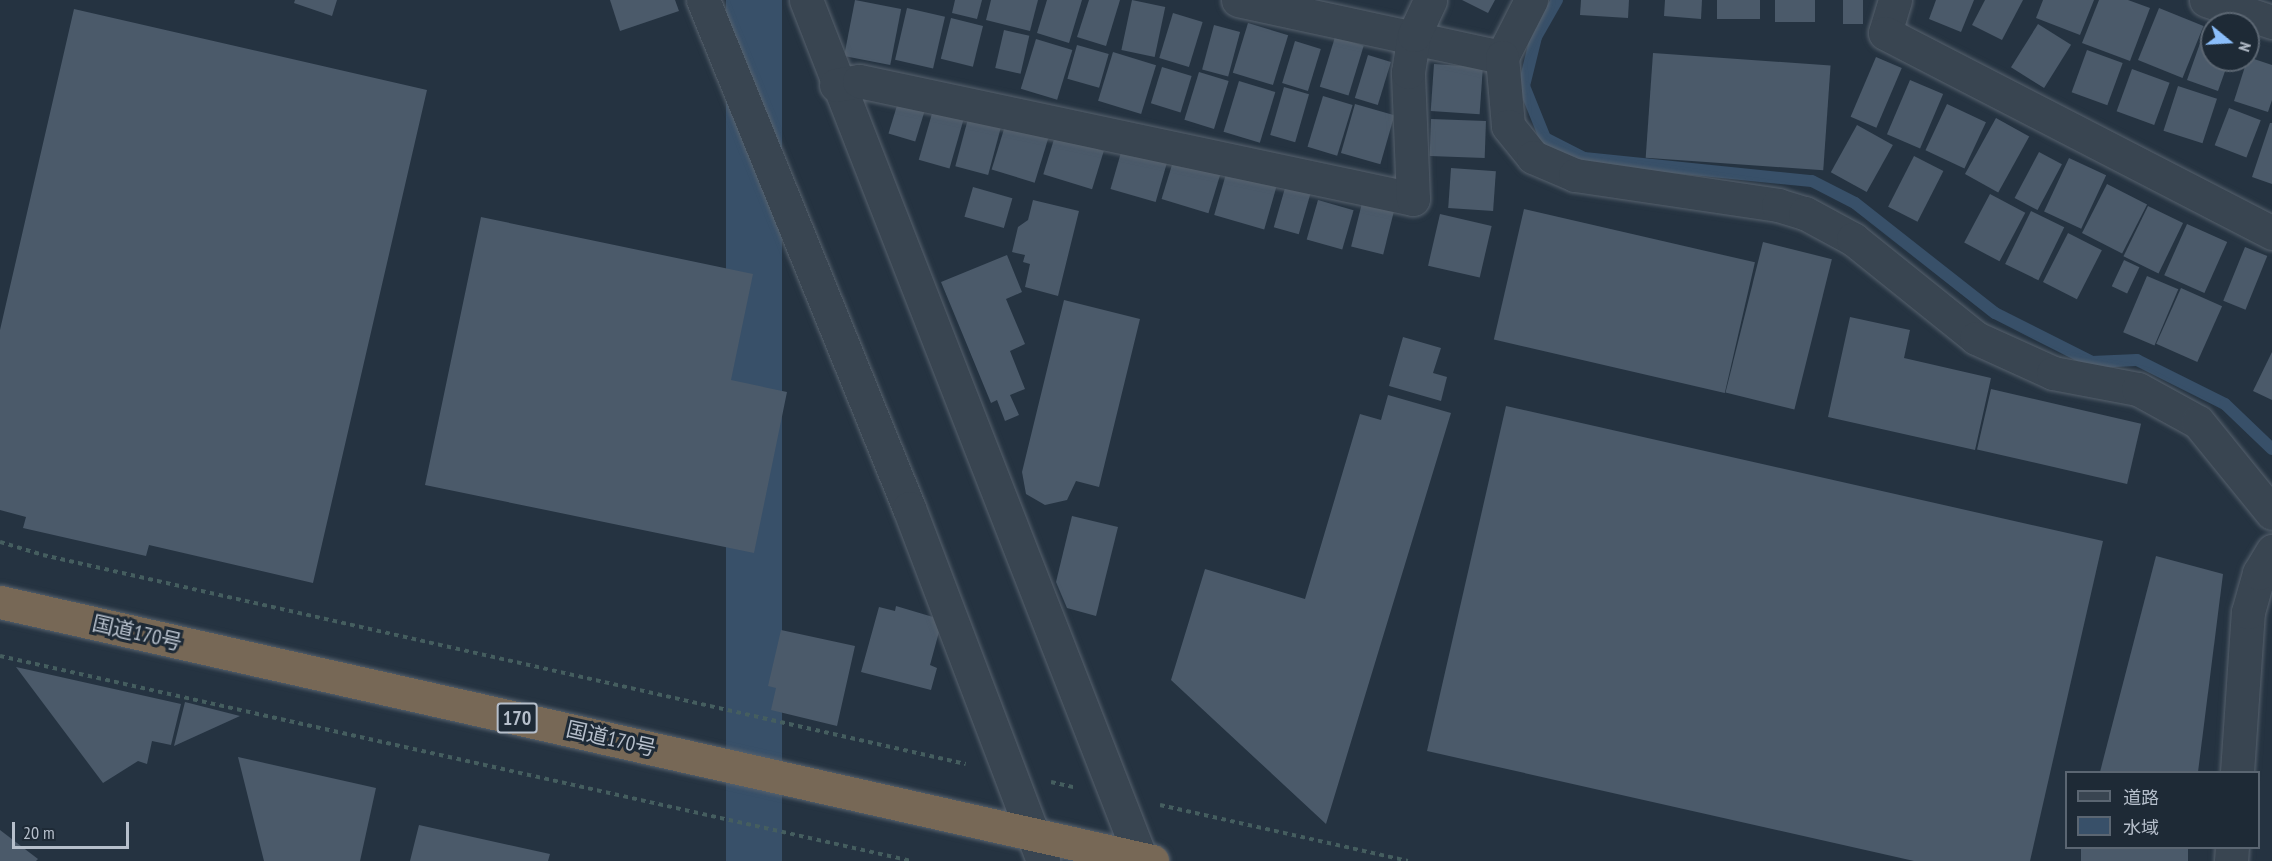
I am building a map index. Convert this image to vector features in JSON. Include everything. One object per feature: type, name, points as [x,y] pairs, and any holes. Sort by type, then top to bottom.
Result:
[{"type":"highway","name":"国道170号","points":[[0,602],[1038,847],[1146,860]]},
{"type":"street","points":[[703,0],[909,508],[1038,847]]},
{"type":"street","points":[[806,0],[836,85],[1118,798],[1146,860]]},
{"type":"street","points":[[1238,0],[1414,35],[1502,57]]},
{"type":"street","points":[[836,85],[859,81],[1413,199],[1407,72],[1414,35],[1431,0]]},
{"type":"street","points":[[1531,0],[1502,57],[1508,126],[1533,157],[1575,175],[1778,205],[1805,213],[1853,239],[1976,338],[2053,373],[2138,389],[2198,422],[2272,513]]},
{"type":"street","points":[[1895,0],[1885,33],[2272,233]]},
{"type":"street","points":[[2217,2],[2272,22]]},
{"type":"street","points":[[2237,771],[2248,612],[2259,573],[2272,551]]},
{"type":"path","points":[[0,542],[55,558],[977,766]]},
{"type":"path","points":[[0,656],[912,861]]},
{"type":"path","points":[[1118,798],[1168,806],[1408,861]]},
{"type":"water","points":[[726,0],[782,0],[782,861],[726,861]]},
{"type":"building","points":[[295,0],[337,0],[332,16],[294,3]]},
{"type":"building","points":[[610,0],[675,0],[679,11],[620,31]]},
{"type":"building","points":[[855,0],[901,9],[890,65],[844,56]]},
{"type":"building","points":[[955,0],[982,0],[977,19],[952,13]]},
{"type":"building","points":[[991,0],[1038,0],[1030,31],[986,20]]},
{"type":"building","points":[[1047,0],[1082,0],[1069,43],[1037,33]]},
{"type":"building","points":[[1089,0],[1120,0],[1106,46],[1077,37]]},
{"type":"building","points":[[1132,0],[1165,7],[1155,57],[1121,50]]},
{"type":"building","points":[[1462,0],[1495,0],[1488,13]]},
{"type":"building","points":[[1581,0],[1629,0],[1628,18],[1580,15]]},
{"type":"building","points":[[1665,0],[1702,0],[1701,19],[1664,16]]},
{"type":"building","points":[[1717,0],[1760,0],[1760,19],[1717,19]]},
{"type":"building","points":[[1775,0],[1815,0],[1815,22],[1775,22]]},
{"type":"building","points":[[1843,0],[1863,0],[1863,24],[1843,24]]},
{"type":"building","points":[[1936,0],[1974,0],[1961,32],[1929,19]]},
{"type":"building","points":[[1985,0],[2023,0],[2002,40],[1972,25]]},
{"type":"building","points":[[2043,0],[2094,0],[2080,35],[2036,18]]},
{"type":"building","points":[[2099,0],[2128,0],[2150,8],[2130,61],[2082,43]]},
{"type":"building","points":[[907,8],[945,17],[933,68],[895,60]]},
{"type":"building","points":[[2159,8],[2200,25],[2200,35],[2183,78],[2138,60]]},
{"type":"building","points":[[74,9],[427,90],[313,583],[149,545],[146,556],[23,528],[26,517],[0,510],[0,330]]},
{"type":"building","points":[[1173,13],[1203,22],[1189,67],[1159,58]]},
{"type":"building","points":[[951,18],[983,26],[973,67],[941,59]]},
{"type":"building","points":[[1248,23],[1288,35],[1273,85],[1233,73]]},
{"type":"building","points":[[2038,24],[2071,45],[2044,88],[2011,67]]},
{"type":"building","points":[[1214,25],[1240,32],[1228,76],[1202,69]]},
{"type":"building","points":[[1004,30],[1029,36],[1021,74],[995,68]]},
{"type":"building","points":[[1335,37],[1364,46],[1348,95],[1320,87]]},
{"type":"building","points":[[1036,39],[1072,50],[1057,100],[1021,89]]},
{"type":"building","points":[[1295,41],[1321,49],[1308,91],[1282,83]]},
{"type":"building","points":[[2200,43],[2200,72],[2225,72],[2218,91],[2187,80]]},
{"type":"building","points":[[1077,45],[1109,54],[1099,88],[1067,79]]},
{"type":"building","points":[[2087,50],[2123,63],[2107,105],[2072,92]]},
{"type":"building","points":[[1113,52],[1156,65],[1141,114],[1098,101]]},
{"type":"building","points":[[1653,53],[1831,65],[1823,170],[1646,158]]},
{"type":"building","points":[[1368,55],[1391,62],[1378,105],[1355,98]]},
{"type":"building","points":[[1876,57],[1902,68],[1876,128],[1851,117]]},
{"type":"building","points":[[2260,61],[2272,65],[2272,100],[2268,112],[2234,101],[2243,72],[2260,72]]},
{"type":"building","points":[[1434,64],[1483,67],[1480,114],[1431,111]]},
{"type":"building","points":[[1162,67],[1192,76],[1181,112],[1151,103]]},
{"type":"building","points":[[2132,69],[2170,83],[2154,125],[2117,111]]},
{"type":"building","points":[[1199,72],[1229,81],[1214,129],[1184,120]]},
{"type":"building","points":[[1910,80],[1943,94],[1920,148],[1887,134]]},
{"type":"building","points":[[1239,81],[1275,92],[1260,143],[1224,132]]},
{"type":"building","points":[[2178,86],[2217,99],[2202,143],[2163,131]]},
{"type":"building","points":[[1284,87],[1309,94],[1295,142],[1270,135]]},
{"type":"building","points":[[1323,96],[1353,105],[1337,156],[1308,147]]},
{"type":"building","points":[[899,99],[926,107],[915,142],[888,133]]},
{"type":"building","points":[[935,103],[966,112],[949,169],[919,160]]},
{"type":"building","points":[[1355,104],[1394,115],[1380,164],[1341,153]]},
{"type":"building","points":[[1947,104],[1986,122],[1964,168],[1925,150]]},
{"type":"building","points":[[2229,108],[2261,120],[2246,158],[2215,145]]},
{"type":"building","points":[[969,115],[1002,124],[988,175],[955,166]]},
{"type":"building","points":[[1008,116],[1051,129],[1035,183],[992,170]]},
{"type":"building","points":[[1996,118],[2029,136],[1998,192],[1965,174]]},
{"type":"building","points":[[1431,119],[1486,121],[1485,158],[1430,156]]},
{"type":"building","points":[[2270,123],[2272,123],[2272,184],[2252,177]]},
{"type":"building","points":[[1857,125],[1893,145],[1867,192],[1831,172]]},
{"type":"building","points":[[1055,136],[1104,151],[1092,189],[1043,174]]},
{"type":"building","points":[[1124,142],[1169,155],[1156,202],[1110,189]]},
{"type":"building","points":[[2039,152],[2062,164],[2038,210],[2015,198]]},
{"type":"building","points":[[1175,155],[1222,169],[1208,213],[1162,199]]},
{"type":"building","points":[[1914,156],[1943,171],[1918,222],[1888,207]]},
{"type":"building","points":[[2069,158],[2106,175],[2081,229],[2044,211]]},
{"type":"building","points":[[1228,167],[1278,181],[1264,229],[1214,215]]},
{"type":"building","points":[[1451,168],[1496,171],[1493,211],[1448,208]]},
{"type":"building","points":[[1287,181],[1312,188],[1299,234],[1274,227]]},
{"type":"building","points":[[2107,184],[2147,204],[2122,253],[2082,233]]},
{"type":"building","points":[[973,187],[1012,198],[1004,228],[964,217]]},
{"type":"building","points":[[1990,194],[2025,213],[1999,261],[1964,243]]},
{"type":"building","points":[[1363,199],[1395,207],[1383,255],[1351,247]]},
{"type":"building","points":[[1033,200],[1079,211],[1058,296],[1025,287],[1030,264],[1023,262],[1025,255],[1012,252],[1018,227],[1028,220]]},
{"type":"building","points":[[1318,200],[1354,210],[1342,250],[1307,239]]},
{"type":"building","points":[[2148,206],[2183,223],[2159,273],[2123,256]]},
{"type":"building","points":[[1524,209],[1755,262],[1725,393],[1494,340]]},
{"type":"building","points":[[2031,211],[2064,227],[2038,280],[2005,264]]},
{"type":"building","points":[[1440,214],[1492,226],[1480,278],[1428,266]]},
{"type":"building","points":[[481,217],[753,274],[731,380],[787,392],[754,553],[425,485]]},
{"type":"building","points":[[2187,224],[2227,242],[2204,293],[2164,275]]},
{"type":"building","points":[[2068,233],[2102,250],[2077,299],[2043,282]]},
{"type":"building","points":[[1763,242],[1832,259],[1794,410],[1726,392]]},
{"type":"building","points":[[2245,247],[2267,256],[2246,310],[2223,301]]},
{"type":"building","points":[[1007,255],[1022,292],[1006,299],[1025,344],[1010,351],[1025,389],[1010,395],[1019,415],[1005,421],[997,400],[991,403],[941,282]]},
{"type":"building","points":[[2124,260],[2139,267],[2127,293],[2112,286]]},
{"type":"building","points":[[2147,276],[2178,289],[2154,345],[2123,332]]},
{"type":"building","points":[[2181,288],[2222,306],[2197,362],[2156,344]]},
{"type":"building","points":[[1064,300],[1140,319],[1099,487],[1076,481],[1067,500],[1045,505],[1026,494],[1022,472]]},
{"type":"building","points":[[1850,317],[1910,330],[1904,358],[1991,378],[1975,450],[1828,417]]},
{"type":"building","points":[[1403,337],[1441,348],[1433,373],[1447,377],[1441,401],[1389,386]]},
{"type":"building","points":[[2272,352],[2272,400],[2253,391]]},
{"type":"building","points":[[1991,389],[2141,424],[2127,484],[1977,449]]},
{"type":"building","points":[[1388,395],[1451,413],[1326,824],[1171,680],[1205,569],[1305,599],[1360,414],[1381,420]]},
{"type":"building","points":[[1506,406],[2103,541],[2030,861],[1914,861],[1427,751]]},
{"type":"building","points":[[1072,516],[1118,527],[1096,616],[1067,608],[1056,582]]},
{"type":"building","points":[[2156,556],[2223,574],[2198,771],[2100,771]]},
{"type":"building","points":[[896,606],[933,617],[939,632],[930,665],[937,668],[931,690],[861,672],[879,607],[895,611]]},
{"type":"building","points":[[781,630],[855,646],[837,726],[771,710],[776,688],[768,686]]},
{"type":"building","points":[[16,667],[181,704],[171,745],[152,741],[147,764],[138,761],[103,783]]},
{"type":"building","points":[[185,702],[240,716],[174,746]]},
{"type":"building","points":[[238,757],[376,788],[360,861],[264,861]]},
{"type":"building","points":[[419,825],[550,854],[548,861],[410,861]]},
{"type":"building","points":[[0,830],[38,859],[36,861],[0,861]]},
{"type":"building","points":[[2081,849],[2188,849],[2188,861],[2081,861]]},
{"type":"waterway","points":[[1557,0],[1536,37],[1524,86],[1545,138],[1584,158],[1812,181],[1855,203],[1995,313],[2092,362],[2137,360],[2225,404],[2272,449]]}]
